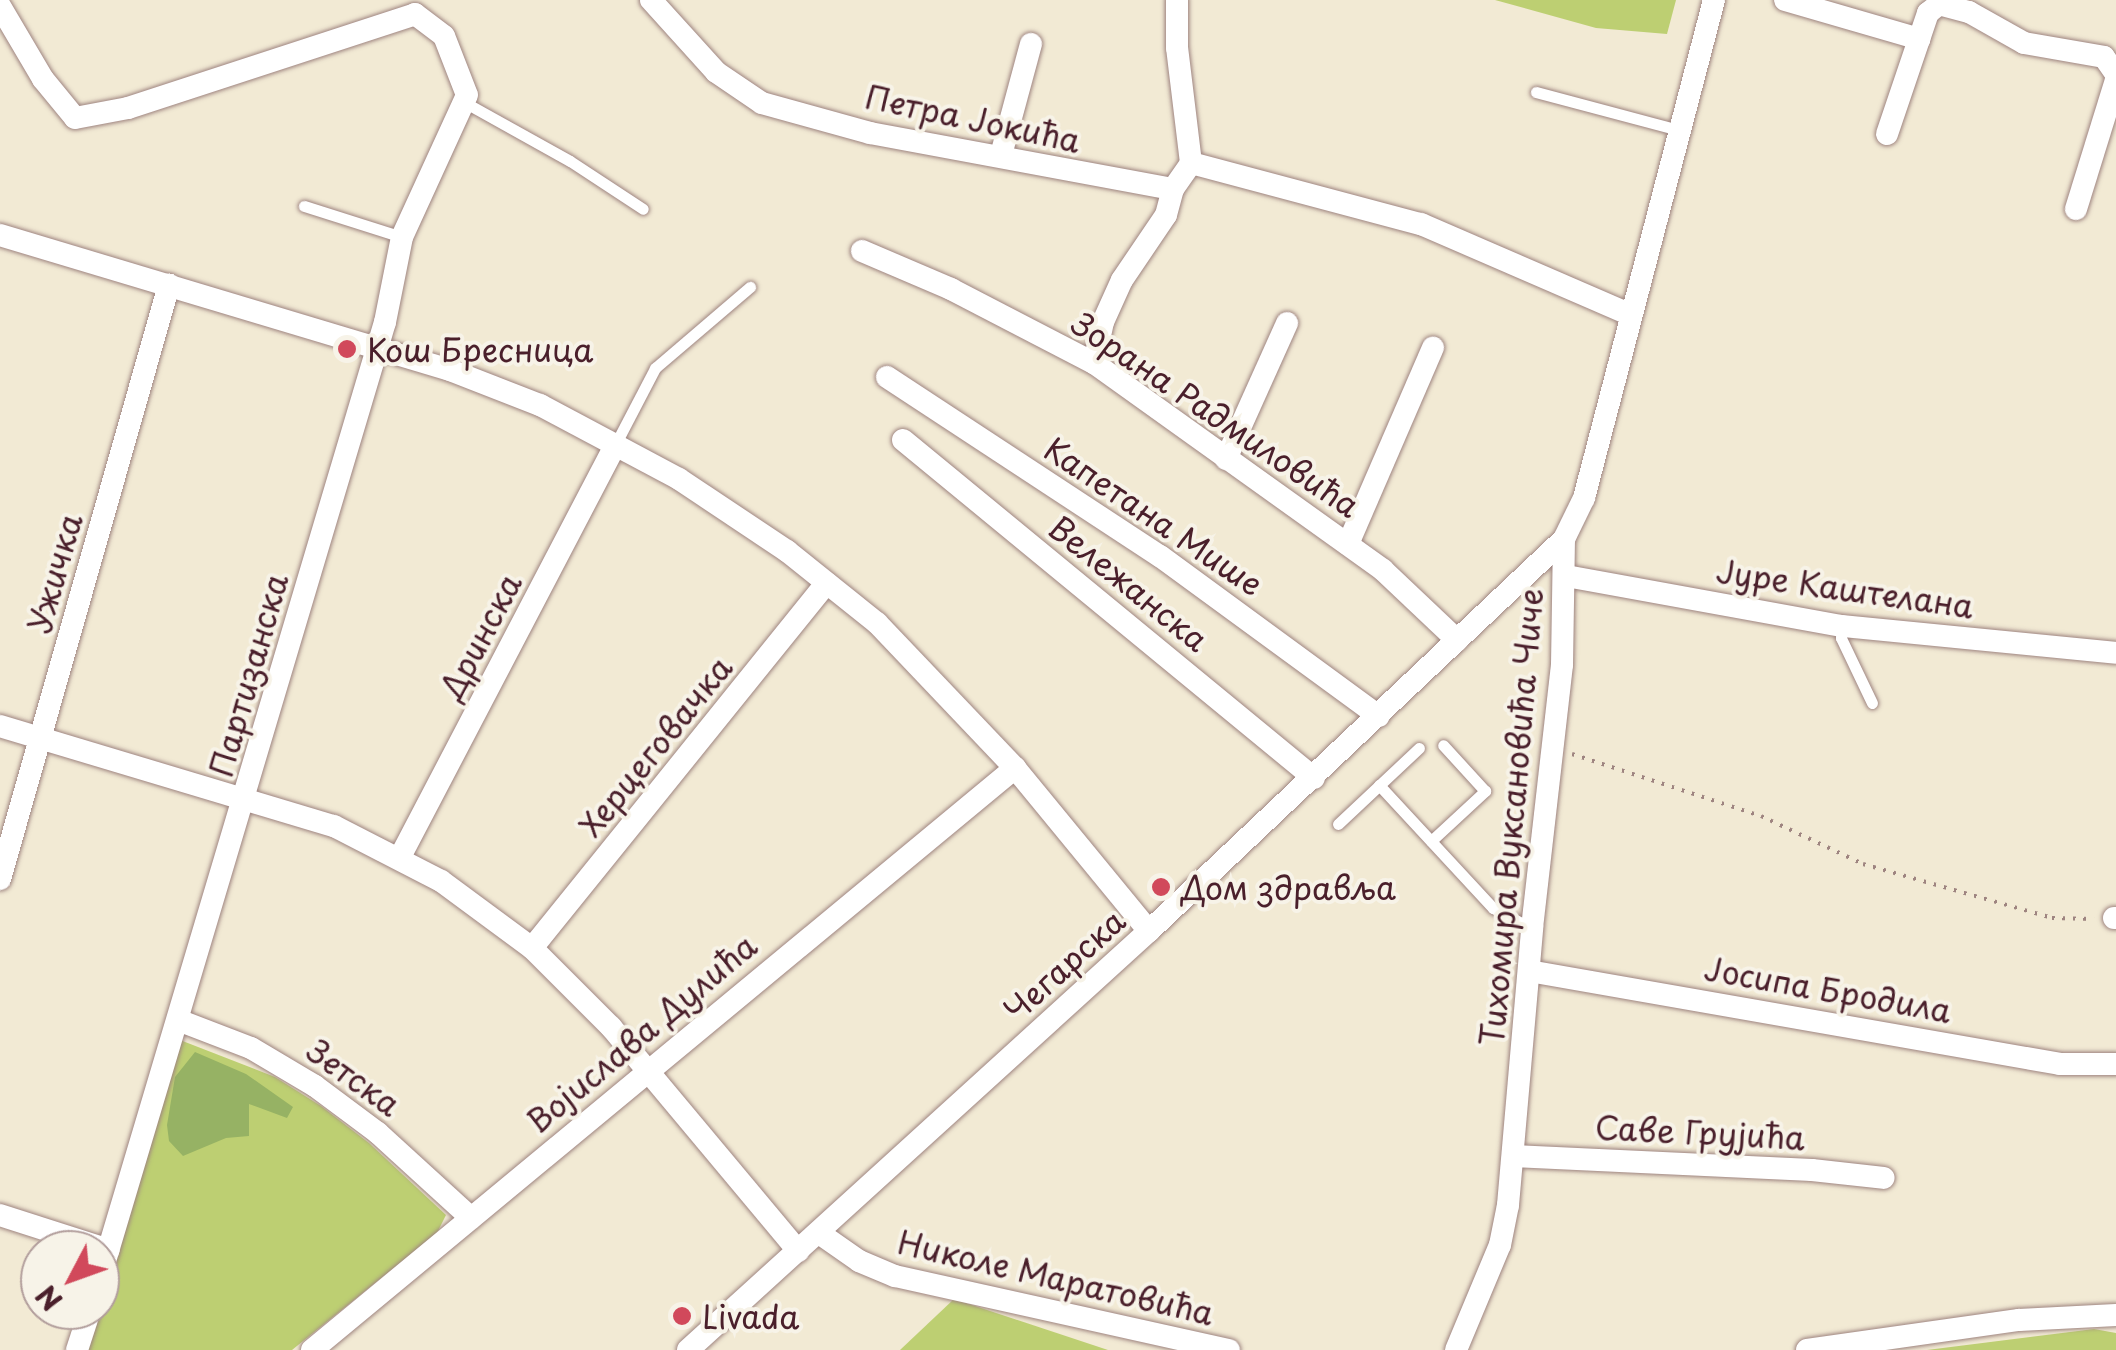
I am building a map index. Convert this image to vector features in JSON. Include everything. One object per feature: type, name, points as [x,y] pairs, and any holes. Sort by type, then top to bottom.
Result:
[{"type":"street","name":"Петра Јокића","points":[[651,0],[716,72],[762,103],[870,132],[1173,189]]},
{"type":"street","points":[[1094,363],[1112,302],[1166,215],[1173,189],[1190,163],[1177,48],[1177,0]]},
{"type":"street","name":"Тихомира Вуксановића Чиче","points":[[1456,1350],[1500,1245],[1513,1156],[1532,928],[1554,748],[1566,576],[1564,539],[1584,498],[1714,0]]},
{"type":"street","points":[[1784,0],[1919,39]]},
{"type":"street","points":[[1888,134],[1928,13],[1939,4],[2024,43],[2104,58],[2116,77],[2076,209]]},
{"type":"street","points":[[0,6],[43,78],[75,118],[128,108],[415,14],[444,36],[465,99]]},
{"type":"street","points":[[1001,155],[1031,44]]},
{"type":"street","name":"Партизанска","points":[[115,1230],[377,348],[402,238],[465,99]]},
{"type":"street","points":[[1190,163],[1421,224],[1630,315]]},
{"type":"street","points":[[0,235],[377,348],[514,394],[730,510],[827,583],[906,651],[1014,768],[1149,931]]},
{"type":"street","name":"Зорана Радмиловића","points":[[862,251],[951,289],[1094,363],[1348,544],[1405,588],[1457,640]]},
{"type":"street","name":"Ужичка","points":[[0,879],[170,285]]},
{"type":"street","points":[[1226,459],[1287,323]]},
{"type":"street","points":[[1348,544],[1433,348]]},
{"type":"street","name":"Капетана Мише","points":[[887,377],[1160,556],[1379,716]]},
{"type":"street","name":"Вележанска","points":[[902,440],[1314,778]]},
{"type":"street","name":"Дринска","points":[[400,858],[615,445]]},
{"type":"street","name":"Чегарска","points":[[688,1350],[1149,931],[1564,539]]},
{"type":"street","name":"Јуре Каштелана","points":[[1566,576],[1842,626],[2116,653]]},
{"type":"street","name":"Херцеговачка","points":[[532,948],[827,583]]},
{"type":"street","points":[[0,726],[334,826],[458,892],[532,948],[648,1068],[798,1250]]},
{"type":"street","name":"Војислава Дулића","points":[[312,1350],[1014,768]]},
{"type":"street","name":"Јосипа Бродила","points":[[1529,971],[2060,1064],[2116,1064]]},
{"type":"street","name":"Зетска","points":[[178,1020],[251,1048],[315,1086],[378,1133],[471,1218]]},
{"type":"street","name":"Саве Грујића","points":[[1513,1156],[1812,1170],[1884,1178]]},
{"type":"street","points":[[0,1215],[47,1230]]},
{"type":"street","name":"Николе Маратовића","points":[[819,1233],[859,1262],[896,1276],[1228,1350]]},
{"type":"street","points":[[1807,1350],[2018,1320],[2116,1315]]},
{"type":"lane","points":[[1536,92],[1679,130]]},
{"type":"lane","points":[[465,99],[570,160],[642,209]]},
{"type":"lane","points":[[304,206],[402,238]]},
{"type":"lane","points":[[615,445],[655,368],[750,288]]},
{"type":"lane","points":[[1842,626],[1842,638],[1872,703]]},
{"type":"lane","points":[[1431,841],[1485,791],[1443,745]]},
{"type":"lane","points":[[1338,824],[1420,748]]},
{"type":"lane","points":[[1379,786],[1494,908],[1532,928]]},
{"type":"path","points":[[1554,748],[1761,816],[1879,869],[2052,918],[2115,918]]},
{"type":"green space","points":[[1495,0],[1676,0],[1667,34],[1596,28]]},
{"type":"green space","points":[[180,1040],[275,1077],[321,1106],[369,1143],[446,1215],[437,1233],[292,1350],[88,1350],[94,1330],[120,1330],[120,1242]]},
{"type":"green space","points":[[195,1052],[246,1074],[293,1107],[287,1118],[249,1104],[249,1136],[226,1138],[183,1156],[169,1141],[167,1125],[175,1077]]},
{"type":"green space","points":[[954,1299],[1108,1350],[900,1350]]},
{"type":"green space","points":[[2094,1329],[2116,1333],[2116,1350],[1927,1350]]},
{"type":"place","name":"Кош Бресница","points":[[347,349]]},
{"type":"place","name":"Дом здравља","points":[[1161,887]]},
{"type":"place","name":"Livada","points":[[682,1316]]}]
